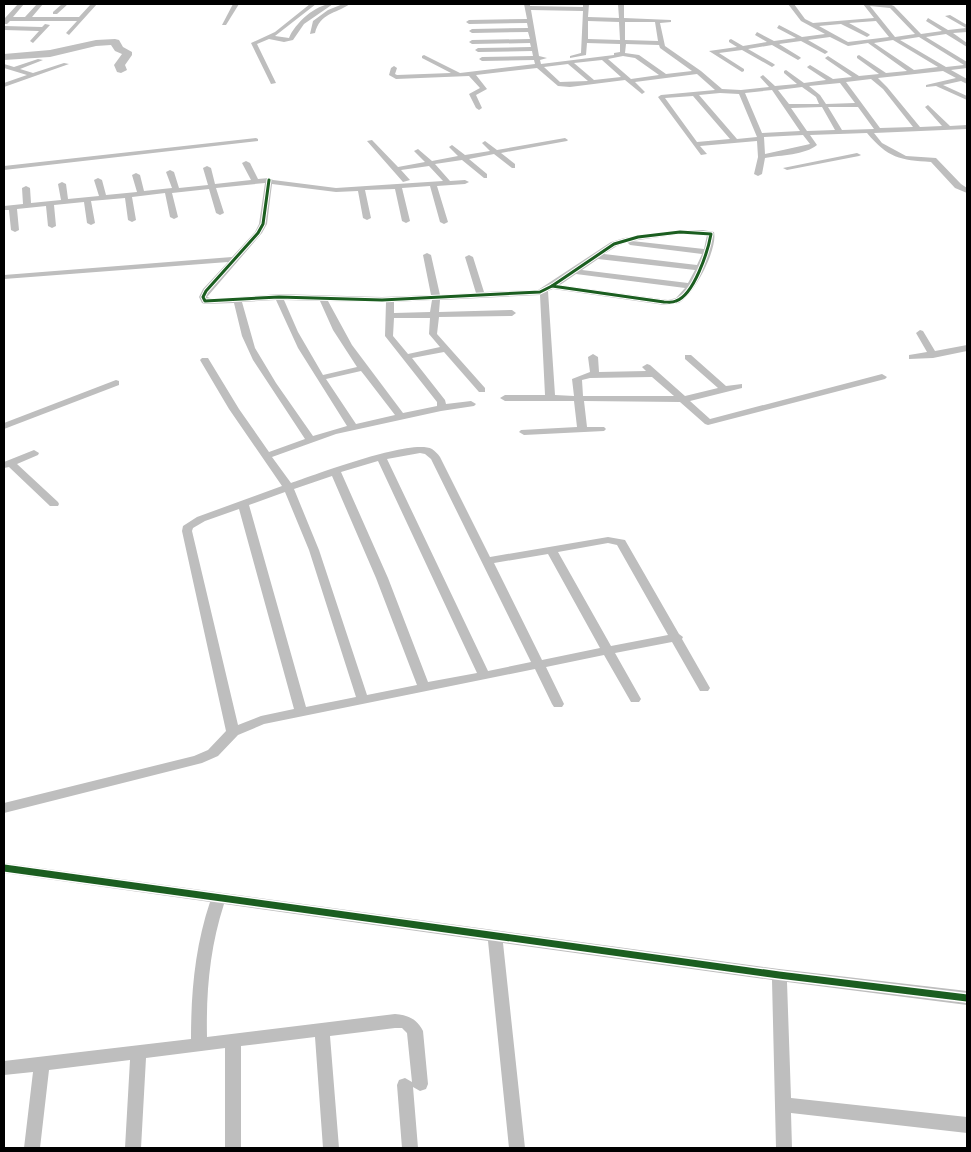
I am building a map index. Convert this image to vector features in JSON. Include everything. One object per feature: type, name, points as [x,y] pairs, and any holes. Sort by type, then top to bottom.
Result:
[{"type":"street","points":[[5,24],[21,4]]},
{"type":"street","points":[[27,19],[40,4]]},
{"type":"street","points":[[56,13],[65,4]]},
{"type":"street","points":[[69,33],[94,4]]},
{"type":"street","points":[[224,24],[236,4]]},
{"type":"street","points":[[273,83],[253,46],[256,41],[270,37],[313,4]]},
{"type":"street","points":[[270,37],[284,40],[291,39],[294,31],[330,4]]},
{"type":"street","points":[[312,33],[315,22],[330,11],[347,4]]},
{"type":"street","points":[[621,4],[622,54]]},
{"type":"street","points":[[791,4],[803,20],[847,44],[867,38],[893,38],[967,28]]},
{"type":"street","points":[[866,4],[893,38],[964,80]]},
{"type":"street","points":[[866,4],[892,7],[918,34],[967,65]]},
{"type":"street","points":[[584,54],[586,6],[527,6],[532,40],[539,66],[560,85],[665,77],[699,72]]},
{"type":"street","points":[[948,16],[967,28]]},
{"type":"street","points":[[5,24],[27,19],[80,19]]},
{"type":"street","points":[[33,41],[52,19]]},
{"type":"street","points":[[585,19],[669,21]]},
{"type":"street","points":[[811,25],[878,19]]},
{"type":"street","points":[[657,20],[660,43],[664,48],[699,72],[720,91]]},
{"type":"street","points":[[928,20],[967,45]]},
{"type":"street","points":[[469,22],[529,21]]},
{"type":"street","points":[[840,21],[867,38],[913,72]]},
{"type":"street","points":[[5,24],[43,29]]},
{"type":"street","points":[[779,26],[803,39],[859,79]]},
{"type":"street","points":[[472,31],[531,30]]},
{"type":"street","points":[[757,34],[798,58]]},
{"type":"street","points":[[742,70],[711,51],[831,35]]},
{"type":"street","points":[[472,42],[532,40]]},
{"type":"street","points":[[584,41],[660,43]]},
{"type":"street","points":[[731,41],[772,66]]},
{"type":"street","points":[[478,50],[534,49]]},
{"type":"street","points":[[502,50],[503,59]]},
{"type":"street","points":[[394,68],[392,75],[396,77],[470,74],[622,54]]},
{"type":"street","points":[[482,59],[622,54],[637,56],[665,77]]},
{"type":"street","points":[[953,56],[967,54]]},
{"type":"street","points":[[424,56],[458,74]]},
{"type":"street","points":[[859,57],[886,76]]},
{"type":"street","points":[[603,58],[642,92]]},
{"type":"street","points":[[14,69],[40,60]]},
{"type":"street","points":[[569,62],[594,82]]},
{"type":"street","points":[[5,83],[66,64]]},
{"type":"street","points":[[703,154],[661,96],[720,91],[741,92],[967,65]]},
{"type":"street","points":[[4,66],[33,75]]},
{"type":"street","points":[[810,67],[833,82]]},
{"type":"street","points":[[56,68],[71,73]]},
{"type":"street","points":[[786,72],[818,96],[840,132]]},
{"type":"street","points":[[470,74],[484,89],[472,94],[479,108]]},
{"type":"street","points":[[762,157],[814,146],[804,134],[775,88],[763,77]]},
{"type":"street","points":[[873,77],[885,88],[918,129]]},
{"type":"street","points":[[928,86],[964,80]]},
{"type":"street","points":[[842,81],[879,131]]},
{"type":"street","points":[[937,84],[967,98]]},
{"type":"street","points":[[741,92],[760,137],[762,157],[758,174]]},
{"type":"street","points":[[694,93],[734,140]]},
{"type":"street","points":[[787,106],[861,105]]},
{"type":"street","points":[[928,107],[948,128]]},
{"type":"street","points":[[696,144],[804,134],[967,128]]},
{"type":"street","points":[[869,131],[880,144],[904,158],[926,158],[936,161],[963,189]]},
{"type":"street","points":[[4,168],[256,140]]},
{"type":"street","points":[[396,169],[565,140]]},
{"type":"street","points":[[370,141],[406,180]]},
{"type":"street","points":[[486,143],[512,166]]},
{"type":"street","points":[[452,147],[484,176]]},
{"type":"street","points":[[796,150],[816,162]]},
{"type":"street","points":[[418,151],[446,178],[447,183]]},
{"type":"street","points":[[787,168],[857,155]]},
{"type":"street","points":[[914,162],[936,161]]},
{"type":"street","points":[[246,163],[255,181]]},
{"type":"street","points":[[207,168],[220,213]]},
{"type":"street","points":[[170,172],[174,217]]},
{"type":"street","points":[[136,175],[141,193]]},
{"type":"street","points":[[98,180],[103,198]]},
{"type":"street","points":[[4,208],[269,180],[336,190],[466,182]]},
{"type":"street","points":[[269,180],[263,224],[258,234],[206,291],[203,297],[205,301],[279,297],[390,299],[481,295],[548,288],[670,302],[679,300],[691,286],[700,268],[711,234],[700,231],[627,239],[619,242],[548,288]]},
{"type":"street","points":[[62,184],[66,201]]},
{"type":"street","points":[[433,184],[444,222]]},
{"type":"street","points":[[398,186],[406,221]]},
{"type":"street","points":[[26,188],[27,206]]},
{"type":"street","points":[[361,188],[367,218]]},
{"type":"street","points":[[128,195],[132,220]]},
{"type":"street","points":[[87,199],[91,223]]},
{"type":"street","points":[[50,203],[52,226]]},
{"type":"street","points":[[13,207],[15,230]]},
{"type":"street","points":[[619,242],[706,252]]},
{"type":"street","points":[[427,255],[436,297],[433,334],[482,390]]},
{"type":"street","points":[[597,256],[700,268]]},
{"type":"street","points":[[469,257],[481,295]]},
{"type":"street","points":[[4,277],[236,259]]},
{"type":"street","points":[[574,271],[691,286]]},
{"type":"street","points":[[548,288],[550,399]]},
{"type":"street","points":[[279,297],[288,324],[320,378],[353,427]]},
{"type":"street","points":[[323,298],[330,319],[339,336],[401,417]]},
{"type":"street","points":[[390,299],[389,336],[442,402],[441,408]]},
{"type":"street","points":[[237,300],[244,331],[251,348],[310,439]]},
{"type":"street","points":[[389,316],[512,313]]},
{"type":"street","points":[[920,333],[933,355]]},
{"type":"street","points":[[912,357],[967,348]]},
{"type":"street","points":[[405,358],[445,349]]},
{"type":"street","points":[[582,430],[578,379],[595,373],[593,357]]},
{"type":"street","points":[[688,357],[724,389]]},
{"type":"street","points":[[205,360],[234,409],[288,488],[314,550],[363,700]]},
{"type":"street","points":[[647,367],[708,422],[882,377]]},
{"type":"street","points":[[320,378],[364,368]]},
{"type":"street","points":[[588,375],[656,374]]},
{"type":"street","points":[[4,426],[116,383]]},
{"type":"street","points":[[505,398],[683,399],[739,386]]},
{"type":"street","points":[[266,456],[310,439],[353,427],[441,408],[471,404]]},
{"type":"street","points":[[524,432],[600,429]]},
{"type":"street","points":[[233,732],[187,531],[188,526],[194,522],[335,471],[381,457],[420,450],[432,453],[488,561],[558,704]]},
{"type":"street","points":[[34,453],[7,464],[54,504]]},
{"type":"street","points":[[381,457],[485,676]]},
{"type":"street","points":[[335,471],[382,578],[424,688]]},
{"type":"street","points":[[243,504],[302,712]]},
{"type":"street","points":[[488,561],[608,540],[621,542],[704,688]]},
{"type":"street","points":[[551,550],[634,699]]},
{"type":"street","points":[[4,808],[197,760],[212,753],[233,732],[261,720],[676,638]]},
{"type":"street","points":[[4,868],[219,898],[497,950],[779,989],[967,998]]},
{"type":"street","points":[[199,1045],[198,999],[212,917],[219,898]]},
{"type":"street","points":[[497,950],[517,1148]]},
{"type":"street","points":[[779,989],[784,1148]]},
{"type":"street","points":[[4,1068],[404,1021],[412,1026],[415,1031],[410,1148]]},
{"type":"street","points":[[322,1030],[330,1148]]},
{"type":"street","points":[[233,1041],[234,1148]]},
{"type":"street","points":[[133,1148],[138,1052]]},
{"type":"street","points":[[32,1148],[42,1064]]},
{"type":"street","points":[[782,1104],[967,1126]]},
{"type":"waterway","points":[[4,57],[50,53],[72,50],[96,43],[115,42],[119,49],[127,52],[127,55],[119,65],[121,70]]},
{"type":"cycle path","points":[[269,180],[263,224],[258,233],[206,291],[203,297],[205,301],[279,297],[382,300],[540,292],[619,242],[651,235],[680,232],[693,231],[711,234],[704,259],[695,279],[690,288],[676,302],[664,302],[552,286]]},
{"type":"cycle path","points":[[4,868],[779,975],[967,998]]}]
